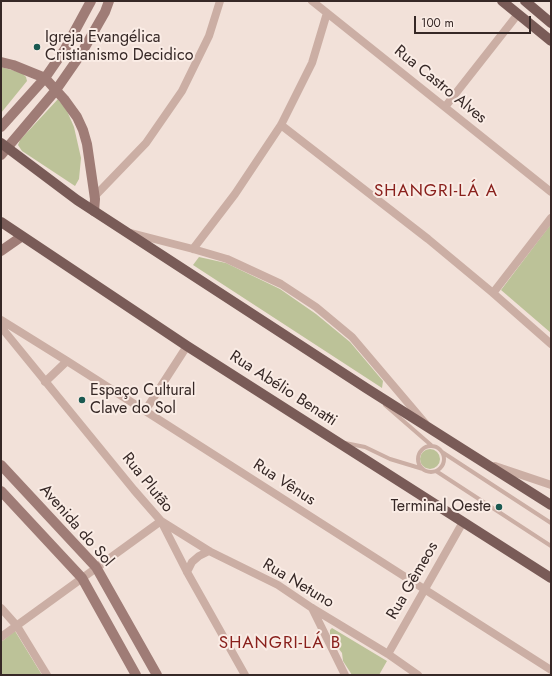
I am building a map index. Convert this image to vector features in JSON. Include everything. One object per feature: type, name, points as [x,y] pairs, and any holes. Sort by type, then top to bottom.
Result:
[{"type":"main road","points":[[502,1],[549,38]]},
{"type":"main road","points":[[524,1],[551,23]]},
{"type":"main road","points":[[3,149],[126,232],[551,506]]},
{"type":"main road","name":"Rua Abélio Benatti","points":[[1,222],[21,237],[187,346],[551,578]]},
{"type":"street","points":[[3,149],[56,90],[81,54],[105,12],[109,1]]},
{"type":"street","points":[[94,197],[146,143],[182,91],[209,36],[220,1]]},
{"type":"street","name":"Rua Castro Alves","points":[[312,1],[551,190]]},
{"type":"street","points":[[1,127],[44,78],[65,49],[90,3],[105,12]]},
{"type":"street","points":[[193,249],[235,194],[281,125],[312,62],[327,13]]},
{"type":"street","points":[[446,107],[518,14]]},
{"type":"street","points":[[1,62],[13,65],[44,78],[64,99],[77,117],[83,130],[88,152],[94,197],[94,211]]},
{"type":"street","points":[[281,125],[428,240],[493,293],[551,344]]},
{"type":"street","points":[[493,293],[551,218]]},
{"type":"street","points":[[126,232],[227,259],[281,284],[316,307],[352,337],[430,428]]},
{"type":"street","points":[[1,251],[21,237]]},
{"type":"street","name":"Rua Vênus","points":[[1,320],[67,360],[551,670]]},
{"type":"street","name":"Rua Plutão","points":[[1,328],[161,521],[187,572],[245,675]]},
{"type":"street","points":[[145,411],[187,346]]},
{"type":"street","points":[[45,382],[67,360]]},
{"type":"street","points":[[483,462],[551,485]]},
{"type":"street","name":"Avenida do Sol","points":[[1,465],[96,567],[156,675]]},
{"type":"street","name":"Avenida do Sol","points":[[1,491],[82,578],[136,675]]},
{"type":"street","points":[[1,637],[161,521]]},
{"type":"street","name":"Rua Netuno","points":[[161,521],[209,551],[278,585],[312,608],[388,654],[418,675]]},
{"type":"street","name":"Rua Gêmeos","points":[[388,654],[463,522]]},
{"type":"street","points":[[187,572],[192,562],[199,556],[209,551]]},
{"type":"street","points":[[1,608],[17,626],[47,675]]},
{"type":"street","points":[[312,608],[345,675]]},
{"type":"lane","points":[[366,388],[431,445],[439,448],[442,452],[551,523]]},
{"type":"lane","points":[[334,440],[365,448],[390,459],[431,472],[440,469],[444,461],[442,452]]},
{"type":"lane","points":[[423,469],[418,462],[418,454],[423,448],[431,445]]},
{"type":"lane","points":[[436,471],[551,546]]},
{"type":"green space","points":[[1,67],[22,73],[26,77],[27,81],[1,113]]},
{"type":"green space","points":[[58,99],[67,111],[74,127],[81,158],[79,179],[75,186],[22,151],[18,145],[20,140]]},
{"type":"green space","points":[[551,224],[551,333],[501,290]]},
{"type":"green space","points":[[199,257],[226,263],[280,289],[316,314],[350,342],[383,381],[382,388],[193,265]]},
{"type":"green space","points":[[430,449],[437,452],[440,459],[437,466],[430,469],[423,466],[420,459],[423,452]]},
{"type":"green space","points":[[332,628],[387,661],[379,675],[352,675],[343,661],[342,653],[336,645],[335,639],[330,634],[330,630]]},
{"type":"green space","points":[[15,631],[42,675],[1,675],[1,642]]},
{"type":"place","name":"Igreja Evangélica Cristianismo Decidico","points":[[37,47]]},
{"type":"place","name":"Espaço Cultural Clave do Sol","points":[[82,400]]},
{"type":"place","name":"Terminal Oeste","points":[[499,507]]},
{"type":"district","name":"SHANGRI-LÁ A","points":[[436,192]]},
{"type":"district","name":"SHANGRI-LÁ B","points":[[280,644]]}]
